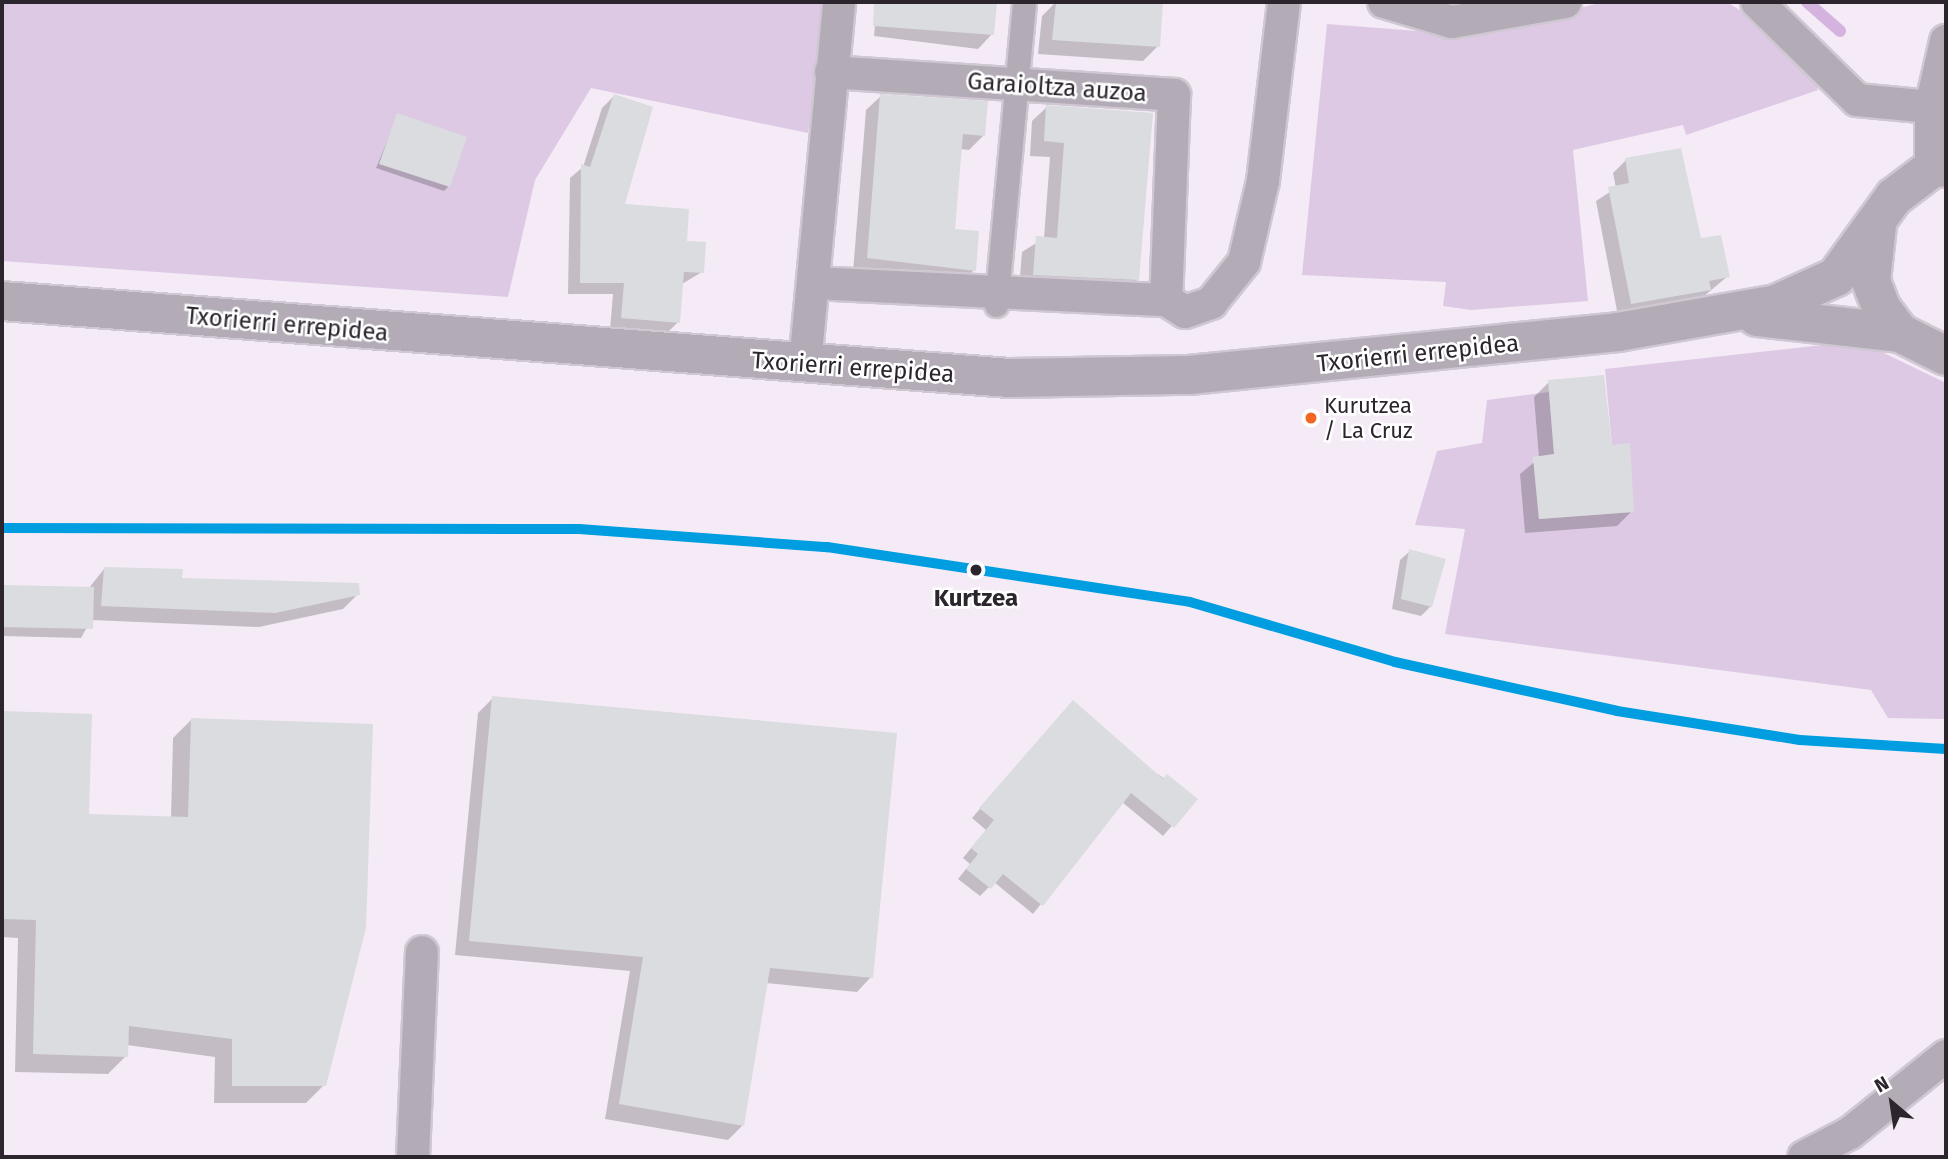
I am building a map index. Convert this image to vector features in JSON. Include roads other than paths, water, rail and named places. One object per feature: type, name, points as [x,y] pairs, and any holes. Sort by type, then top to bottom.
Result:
[{"type":"street","points":[[805,364],[839,2]]},
{"type":"street","points":[[996,298],[1024,2]]},
{"type":"street","points":[[813,283],[996,298],[1166,300],[1185,312],[1211,303],[1244,262],[1263,181],[1284,2]]},
{"type":"street","points":[[1384,2],[1452,22],[1565,2]]},
{"type":"street","points":[[1757,2],[1857,100],[1931,107]]},
{"type":"street","points":[[1939,168],[1931,107],[1946,41]]},
{"type":"street","name":"Garaioltza auzoa","points":[[831,72],[1174,95],[1166,300]]},
{"type":"street","name":"Txorierri errepidea","points":[[2,301],[1010,378],[1189,375],[1702,318],[1776,304],[1836,277],[1894,197],[1939,168]]},
{"type":"street","name":"Txorierri errepidea","points":[[1877,223],[1871,281],[1900,333]]},
{"type":"street","name":"Txorierri errepidea","points":[[1702,318],[1782,318],[1900,333],[1946,356]]},
{"type":"street","points":[[413,1157],[422,952]]},
{"type":"street","points":[[1804,1157],[1850,1133],[1946,1056]]},
{"type":"waterway","points":[[1807,2],[1840,31]]},
{"type":"place","name":"Kurutzea / La Cruz","points":[[1311,418]]},
{"type":"place","name":"Kurtzea","points":[[976,570]]}]
